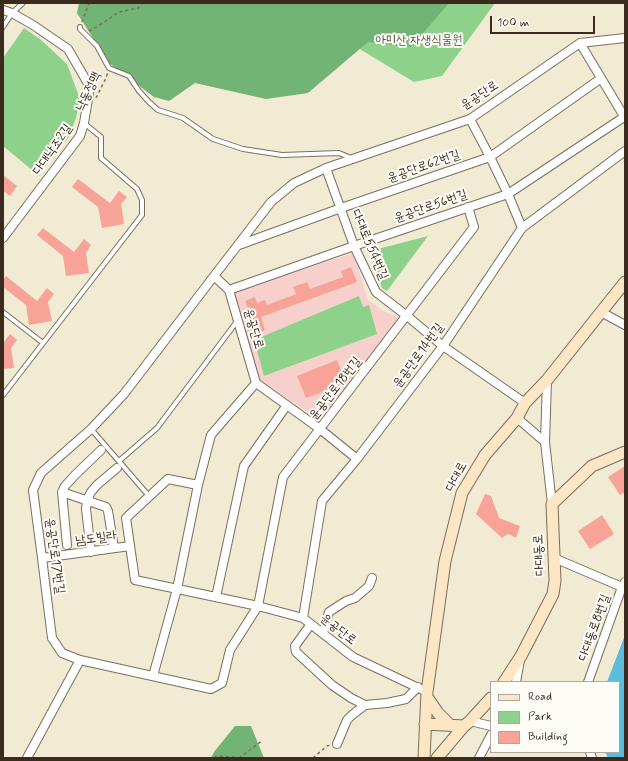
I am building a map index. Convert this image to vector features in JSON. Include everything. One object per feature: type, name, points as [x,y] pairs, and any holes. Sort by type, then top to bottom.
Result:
[{"type":"main road","name":"다대로","points":[[424,758],[424,692],[445,561],[462,493],[486,456],[518,418],[525,403],[547,380],[625,282]]},
{"type":"main road","points":[[552,504],[592,466],[625,452]]},
{"type":"main road","name":"다대동로","points":[[505,681],[521,656],[552,594],[555,581],[552,504]]},
{"type":"main road","points":[[424,692],[438,713],[450,725]]},
{"type":"main road","points":[[437,758],[490,699]]},
{"type":"main road","points":[[425,724],[450,725],[467,723]]},
{"type":"street","name":"다대낙조2길","points":[[3,10],[12,13],[68,49],[90,87],[84,123],[80,136],[3,238]]},
{"type":"street","name":"윤공단로","points":[[214,276],[271,202],[294,183],[326,168],[470,119],[580,43],[625,38]]},
{"type":"street","points":[[580,43],[600,79],[625,118]]},
{"type":"street","name":"윤공단로62번길","points":[[238,245],[490,157],[600,79]]},
{"type":"street","name":"윤공단로56번길","points":[[229,290],[508,194],[625,118]]},
{"type":"street","points":[[470,119],[508,194],[522,228]]},
{"type":"street","name":"윤공단로14번길","points":[[303,618],[322,501],[357,459],[443,346],[522,228],[625,151]]},
{"type":"street","name":"다대로554번길","points":[[326,168],[354,246],[376,292],[443,346],[525,403]]},
{"type":"street","name":"윤공단로18번길","points":[[258,606],[283,477],[474,227],[468,207]]},
{"type":"street","points":[[214,276],[229,290]]},
{"type":"street","name":"윤공단로17번길","points":[[214,276],[124,394],[91,428],[41,473],[32,490],[52,638],[62,653],[80,660],[212,690],[222,683],[230,650],[258,606]]},
{"type":"street","name":"윤공단로","points":[[229,290],[256,383]]},
{"type":"street","points":[[601,312],[625,325]]},
{"type":"street","points":[[547,380],[545,442],[552,504]]},
{"type":"street","points":[[153,676],[177,590],[198,485],[211,435],[256,383],[320,429],[357,459]]},
{"type":"street","points":[[216,598],[244,466],[287,405]]},
{"type":"street","points":[[518,418],[545,442]]},
{"type":"street","points":[[67,545],[62,492],[65,486],[75,475],[101,450]]},
{"type":"street","points":[[91,552],[86,509],[87,500],[97,485],[118,465]]},
{"type":"street","points":[[130,546],[126,518],[149,496],[168,479],[198,485]]},
{"type":"street","points":[[62,492],[106,506],[114,548]]},
{"type":"street","name":"윤공단로","points":[[130,546],[135,580],[258,606],[303,618],[353,657],[424,692]]},
{"type":"street","name":"남도빌라","points":[[42,558],[130,546]]},
{"type":"street","points":[[554,558],[624,584]]},
{"type":"street","points":[[323,633],[329,612],[346,601],[355,598],[369,586],[372,578]]},
{"type":"street","name":"다대동로8번길","points":[[588,681],[624,584]]},
{"type":"street","points":[[311,624],[295,646],[296,652],[332,685],[351,698],[366,705],[406,699],[424,692]]},
{"type":"street","points":[[516,681],[521,656]]},
{"type":"street","points":[[27,758],[80,660]]},
{"type":"street","points":[[336,744],[347,720],[366,705]]},
{"type":"street","points":[[467,723],[490,726]]},
{"type":"street","points":[[479,758],[490,737]]},
{"type":"lane","points":[[3,27],[12,13],[23,3]]},
{"type":"lane","points":[[80,26],[80,29],[84,34],[97,46],[109,68],[129,76],[148,102],[158,110],[183,118],[213,139],[243,149],[282,155],[339,153],[354,159]]},
{"type":"lane","points":[[3,395],[142,215],[142,200],[137,189],[101,158],[101,137],[84,123]]},
{"type":"lane","points":[[3,312],[43,343]]},
{"type":"lane","points":[[118,465],[157,428],[238,320]]},
{"type":"lane","points":[[91,428],[118,465],[149,496]]},
{"type":"path","points":[[80,26],[89,3]]},
{"type":"path","points":[[84,34],[119,12],[138,8],[143,3]]},
{"type":"path","name":"낙동정맥","points":[[94,103],[109,68]]},
{"type":"path","points":[[239,758],[263,740]]},
{"type":"path","points":[[313,758],[327,746],[336,744]]},
{"type":"path","points":[[215,758],[216,756],[247,758]]},
{"type":"shaded area","points":[[353,253],[368,300],[385,312],[402,319],[322,422],[257,378],[234,292]]},
{"type":"green space","points":[[79,3],[449,3],[411,47],[368,42],[308,93],[266,99],[195,83],[169,101],[154,97],[109,63],[77,13]]},
{"type":"green space","name":"아미산 자생식물원","points":[[357,3],[495,3],[442,76],[414,82],[340,37]]},
{"type":"green space","points":[[24,28],[40,39],[67,64],[80,99],[76,118],[69,137],[38,175],[3,146],[3,58]]},
{"type":"green space","points":[[428,236],[387,291],[382,288],[370,251]]},
{"type":"green space","points":[[359,296],[363,307],[369,305],[377,334],[264,376],[254,340]]},
{"type":"green space","points":[[235,726],[251,726],[264,758],[211,758]]},
{"type":"water","points":[[625,635],[625,758],[608,758],[606,753],[620,753],[620,681],[607,681]]},
{"type":"building","points":[[3,175],[17,186],[10,196],[3,191]]},
{"type":"building","points":[[78,179],[110,203],[119,191],[127,197],[121,204],[124,224],[102,228],[98,207],[72,187]]},
{"type":"building","points":[[43,228],[74,252],[84,239],[91,245],[86,253],[89,273],[66,276],[63,256],[37,235]]},
{"type":"building","points":[[351,267],[357,282],[261,317],[265,330],[257,333],[245,301],[255,297],[257,303],[265,300],[267,305],[296,294],[293,287],[307,282],[310,289],[343,277],[341,271]]},
{"type":"building","points":[[6,276],[37,301],[47,288],[54,294],[48,302],[52,321],[29,325],[26,305],[3,287],[3,280]]},
{"type":"building","points":[[10,334],[17,340],[11,348],[14,368],[3,369],[3,343]]},
{"type":"building","points":[[337,360],[346,383],[306,398],[297,376]]},
{"type":"building","points":[[625,466],[625,492],[620,495],[608,477]]},
{"type":"building","points":[[485,494],[491,496],[499,518],[520,526],[516,538],[508,534],[502,538],[476,514]]},
{"type":"building","points":[[602,515],[614,534],[590,549],[578,531]]}]
